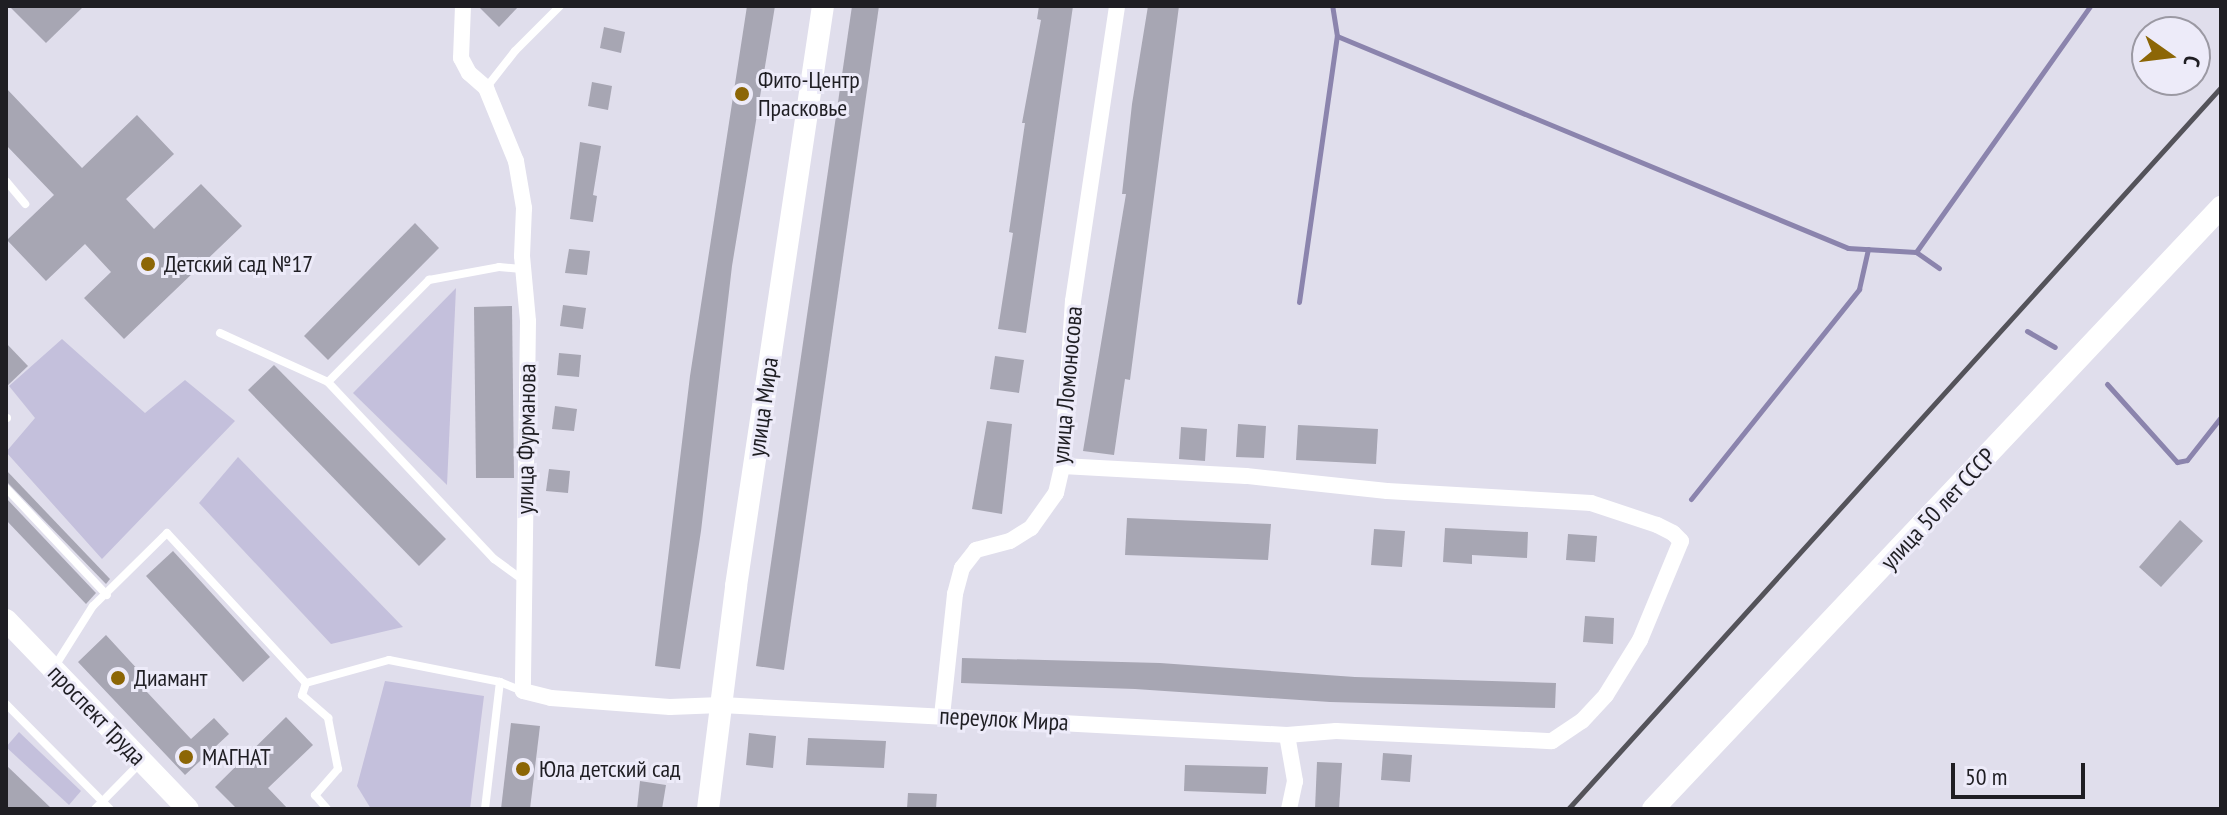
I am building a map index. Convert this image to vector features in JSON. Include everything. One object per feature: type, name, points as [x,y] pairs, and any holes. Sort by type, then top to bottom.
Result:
[{"type":"street","name":"улица Фурманова","points":[[463,6],[461,58],[469,73],[486,88],[516,161],[524,208],[528,321],[523,691]]},
{"type":"street","name":"улица Мира","points":[[708,809],[823,6]]},
{"type":"street","name":"улица Ломоносова","points":[[942,716],[955,594],[962,568],[976,550],[1010,541],[1031,528],[1056,493],[1062,466],[1073,301],[1117,6]]},
{"type":"street","name":"улица 50 лет СССР","points":[[1653,809],[2221,207]]},
{"type":"street","name":"переулок Мира","points":[[721,705],[1287,735],[1336,731],[1552,741],[1582,721],[1606,695],[1640,640],[1681,541],[1673,533],[1591,503],[1387,491],[1232,475],[1062,466]]},
{"type":"street","name":"проспект Труда","points":[[6,620],[188,809]]},
{"type":"street","points":[[523,691],[551,698],[670,707],[721,705]]},
{"type":"street","points":[[1287,735],[1295,781],[1289,809]]},
{"type":"lane","points":[[486,88],[515,51],[560,6]]},
{"type":"lane","points":[[6,181],[25,204]]},
{"type":"lane","points":[[328,382],[429,280],[499,267],[524,269]]},
{"type":"lane","points":[[220,333],[328,382],[494,559],[526,582]]},
{"type":"lane","points":[[6,488],[107,595]]},
{"type":"lane","points":[[53,669],[93,606],[167,533],[306,683]]},
{"type":"lane","points":[[306,683],[389,660],[500,682],[523,691]]},
{"type":"lane","points":[[485,809],[500,682]]},
{"type":"lane","points":[[306,683],[302,695],[328,718],[338,769],[315,795],[327,809]]},
{"type":"lane","points":[[6,704],[110,809]]},
{"type":"lane","points":[[95,809],[141,761]]},
{"type":"shaded area","points":[[456,288],[447,485],[353,393]]},
{"type":"shaded area","points":[[62,339],[145,413],[185,380],[235,421],[102,559],[6,452],[35,418],[9,386]]},
{"type":"shaded area","points":[[238,457],[403,627],[331,644],[199,503]]},
{"type":"shaded area","points":[[385,681],[484,696],[470,809],[371,809],[357,786]]},
{"type":"shaded area","points":[[19,732],[81,791],[69,805],[6,747]]},
{"type":"building","points":[[9,6],[84,6],[46,43]]},
{"type":"building","points":[[478,6],[519,6],[499,27]]},
{"type":"building","points":[[747,6],[775,6],[732,266],[701,531],[680,669],[655,666],[690,376]]},
{"type":"building","points":[[852,6],[879,6],[784,670],[756,666]]},
{"type":"building","points":[[1039,6],[1073,6],[1026,333],[998,329],[1013,233],[1009,232],[1025,123],[1022,123],[1041,20],[1037,19]]},
{"type":"building","points":[[1148,6],[1179,6],[1130,380],[1125,379],[1114,455],[1083,451],[1126,194],[1122,194],[1132,104]]},
{"type":"building","points":[[604,27],[625,32],[621,53],[600,48]]},
{"type":"building","points":[[592,82],[612,86],[608,110],[588,106]]},
{"type":"building","points":[[6,88],[82,168],[137,115],[174,154],[126,199],[154,229],[201,184],[242,226],[124,339],[84,298],[111,272],[85,244],[46,281],[7,240],[54,195],[6,145]]},
{"type":"building","points":[[580,142],[601,146],[593,195],[597,196],[593,222],[570,219]]},
{"type":"building","points":[[415,223],[439,248],[328,360],[304,336]]},
{"type":"building","points":[[569,249],[590,251],[587,275],[565,273]]},
{"type":"building","points":[[563,305],[586,308],[583,329],[560,326]]},
{"type":"building","points":[[512,306],[514,478],[476,478],[474,307]]},
{"type":"building","points":[[6,343],[28,366],[6,387]]},
{"type":"building","points":[[559,353],[581,355],[579,377],[557,375]]},
{"type":"building","points":[[995,356],[1024,360],[1019,393],[990,389]]},
{"type":"building","points":[[274,365],[446,539],[419,566],[248,390]]},
{"type":"building","points":[[555,406],[577,409],[574,431],[552,429]]},
{"type":"building","points":[[987,421],[1012,424],[1002,514],[972,509]]},
{"type":"building","points":[[1238,424],[1266,426],[1264,458],[1236,457]]},
{"type":"building","points":[[1298,425],[1378,429],[1376,464],[1296,460]]},
{"type":"building","points":[[1181,427],[1207,429],[1205,461],[1179,459]]},
{"type":"building","points":[[549,469],[570,471],[568,493],[546,491]]},
{"type":"building","points":[[6,470],[110,579],[106,584],[6,481]]},
{"type":"building","points":[[6,498],[96,593],[86,604],[6,520]]},
{"type":"building","points":[[1127,518],[1271,524],[1268,560],[1125,555]]},
{"type":"building","points":[[2180,520],[2203,541],[2161,587],[2139,567]]},
{"type":"building","points":[[1445,528],[1528,532],[1527,558],[1472,555],[1472,564],[1443,562]]},
{"type":"building","points":[[1374,529],[1405,531],[1402,567],[1371,565]]},
{"type":"building","points":[[1568,534],[1597,536],[1595,562],[1566,560]]},
{"type":"building","points":[[173,551],[270,657],[243,682],[146,576]]},
{"type":"building","points":[[1585,616],[1614,618],[1613,644],[1583,642]]},
{"type":"building","points":[[106,635],[152,685],[146,691],[191,739],[214,718],[229,734],[185,775],[78,662]]},
{"type":"building","points":[[962,658],[1160,663],[1355,677],[1556,683],[1555,708],[1330,702],[1135,689],[961,683]]},
{"type":"building","points":[[286,717],[313,745],[268,788],[288,809],[237,809],[215,787]]},
{"type":"building","points":[[511,723],[540,726],[530,809],[501,809]]},
{"type":"building","points":[[749,733],[776,736],[773,768],[746,765]]},
{"type":"building","points":[[808,738],[886,741],[884,768],[806,765]]},
{"type":"building","points":[[1383,753],[1412,755],[1410,782],[1381,780]]},
{"type":"building","points":[[1317,762],[1342,763],[1339,809],[1315,809]]},
{"type":"building","points":[[6,765],[52,809],[6,809]]},
{"type":"building","points":[[1185,765],[1268,767],[1266,794],[1184,791]]},
{"type":"building","points":[[640,781],[666,785],[662,809],[637,809]]},
{"type":"building","points":[[908,793],[937,794],[936,809],[907,809]]},
{"type":"waterway","points":[[1299,302],[1337,36],[1332,6]]},
{"type":"waterway","points":[[1916,252],[2090,6]]},
{"type":"waterway","points":[[1337,36],[1848,248],[1916,252],[1939,268]]},
{"type":"waterway","points":[[1691,499],[1859,289],[1868,249]]},
{"type":"waterway","points":[[2027,331],[2055,347]]},
{"type":"waterway","points":[[2107,384],[2177,462],[2187,460],[2221,417]]},
{"type":"railway","points":[[1568,809],[2221,87]]},
{"type":"place","name":"Фито-Центр Прасковье","points":[[742,94]]},
{"type":"place","name":"Детский сад №17","points":[[148,264]]},
{"type":"place","name":"Диамант","points":[[118,678]]},
{"type":"place","name":"МАГНАТ","points":[[186,757]]},
{"type":"place","name":"Юла детский сад","points":[[523,769]]}]
